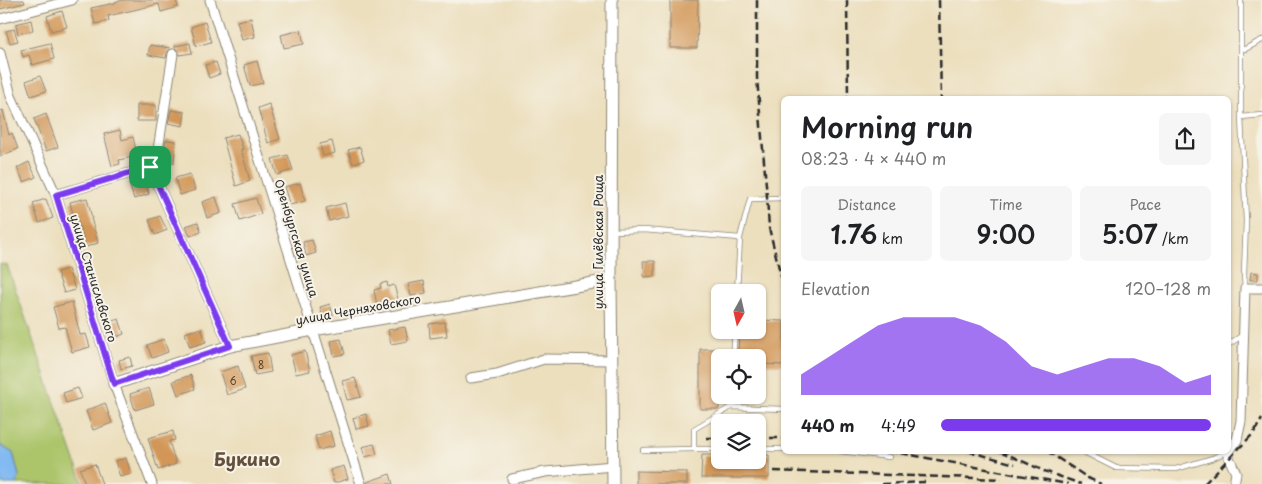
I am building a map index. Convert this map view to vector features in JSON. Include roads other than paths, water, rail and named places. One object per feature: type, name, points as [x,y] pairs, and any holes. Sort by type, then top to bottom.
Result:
[{"type":"street","points":[[0,19],[72,0]]},
{"type":"street","name":"Оренбургская улица","points":[[210,0],[361,484]]},
{"type":"street","name":"улица Гилёвская Роща","points":[[612,0],[611,280],[613,484]]},
{"type":"street","name":"улица Станиславского","points":[[0,53],[11,96],[56,195],[114,384],[152,484]]},
{"type":"street","points":[[56,195],[150,167],[156,156],[173,54]]},
{"type":"street","points":[[150,167],[230,346]]},
{"type":"street","name":"улица Черняховского","points":[[114,384],[230,346],[313,330],[611,280]]},
{"type":"street","points":[[1231,449],[1237,440],[1241,421],[1245,288],[1262,288]]},
{"type":"street","points":[[471,378],[497,374],[544,358],[612,360]]},
{"type":"street","points":[[1229,454],[1236,473],[1234,484]]},
{"type":"street","points":[[512,479],[545,472],[613,466]]},
{"type":"lane","points":[[1241,0],[1241,117],[1246,221],[1245,288]]},
{"type":"lane","points":[[1245,49],[1262,40]]},
{"type":"lane","points":[[1241,117],[1262,115]]},
{"type":"lane","points":[[737,284],[740,238],[750,199],[781,198]]},
{"type":"lane","points":[[612,231],[644,230],[740,238]]},
{"type":"lane","points":[[1231,343],[1243,335]]},
{"type":"lane","points":[[694,449],[694,429],[731,408],[781,409]]},
{"type":"lane","points":[[643,450],[711,449]]},
{"type":"lane","points":[[766,449],[781,449]]},
{"type":"lane","points":[[864,454],[889,457]]},
{"type":"lane","points":[[1088,454],[1116,468],[1176,469],[1224,454]]},
{"type":"water","points":[[0,445],[13,453],[19,476],[17,484],[0,484]]},
{"type":"railway","points":[[757,0],[757,78],[769,228],[781,276]]},
{"type":"railway","points":[[847,0],[848,96]]},
{"type":"railway","points":[[939,0],[941,96]]},
{"type":"railway","points":[[1204,484],[1253,434],[1262,419]]},
{"type":"railway","points":[[706,438],[711,438]]},
{"type":"railway","points":[[766,438],[781,438]]},
{"type":"railway","points":[[905,454],[1068,484]]},
{"type":"railway","points":[[979,454],[1015,464]]},
{"type":"railway","points":[[1007,454],[1044,471],[1081,484]]},
{"type":"railway","points":[[1052,454],[1088,478],[1101,484]]},
{"type":"railway","points":[[774,471],[1002,479]]},
{"type":"railway","points":[[882,484],[925,482]]},
{"type":"district","name":"Букино","points":[[247,458]]}]
